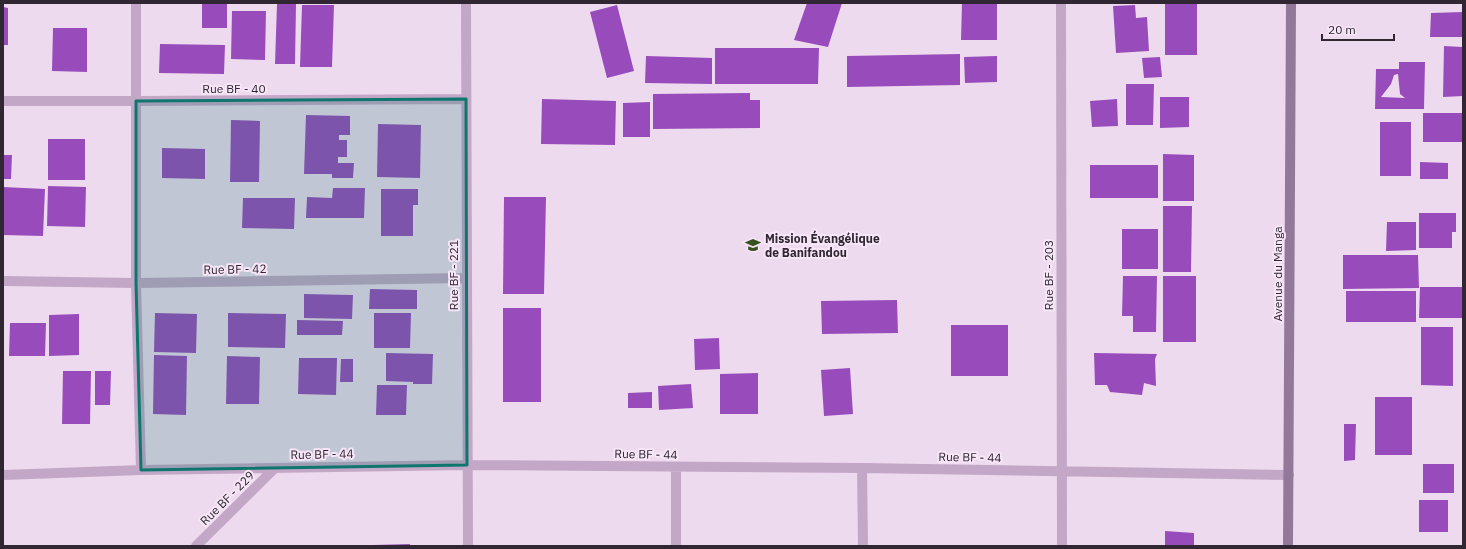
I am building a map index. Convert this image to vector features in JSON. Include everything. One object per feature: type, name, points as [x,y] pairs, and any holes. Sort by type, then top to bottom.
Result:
[{"type":"street","points":[[136,3],[136,283],[141,470]]},
{"type":"street","name":"Rue BF - 221","points":[[466,3],[468,546]]},
{"type":"street","name":"Rue BF - 203","points":[[1061,3],[1062,546]]},
{"type":"street","name":"Avenue du Manga","points":[[1288,546],[1291,3]]},
{"type":"street","name":"Rue BF - 40","points":[[3,101],[466,99]]},
{"type":"street","name":"Rue BF - 42","points":[[3,281],[136,283],[466,278]]},
{"type":"street","name":"Rue BF - 44","points":[[3,475],[141,470],[467,465],[676,468],[862,468],[1289,475]]},
{"type":"street","name":"Rue BF - 229","points":[[196,546],[275,468]]},
{"type":"street","points":[[676,468],[676,546]]},
{"type":"street","points":[[862,468],[863,546]]},
{"type":"highlighted area","points":[[466,99],[467,465],[141,470],[136,283],[136,101]]},
{"type":"building","points":[[202,3],[227,3],[227,28],[202,28]]},
{"type":"building","points":[[807,3],[842,3],[828,47],[794,40]]},
{"type":"building","points":[[962,3],[997,3],[997,40],[961,40]]},
{"type":"building","points":[[1165,3],[1197,3],[1197,55],[1165,55]]},
{"type":"building","points":[[277,4],[296,4],[295,64],[275,64]]},
{"type":"building","points":[[302,5],[334,5],[332,67],[300,67]]},
{"type":"building","points":[[617,5],[634,71],[607,78],[590,12]]},
{"type":"building","points":[[1135,5],[1136,18],[1147,17],[1149,51],[1116,53],[1113,6]]},
{"type":"building","points":[[3,7],[8,8],[8,45],[3,45]]},
{"type":"building","points":[[232,11],[266,11],[265,60],[231,59]]},
{"type":"building","points":[[1463,12],[1463,37],[1430,37],[1431,13]]},
{"type":"building","points":[[53,28],[87,28],[87,72],[52,71]]},
{"type":"building","points":[[160,44],[225,45],[224,74],[159,73]]},
{"type":"building","points":[[1444,46],[1463,47],[1463,96],[1443,97]]},
{"type":"building","points":[[715,48],[819,48],[818,84],[715,84]]},
{"type":"building","points":[[960,54],[960,85],[847,87],[847,56]]},
{"type":"building","points":[[646,56],[712,58],[712,84],[645,83]]},
{"type":"building","points":[[997,56],[997,82],[965,83],[964,57]]},
{"type":"building","points":[[1160,57],[1162,77],[1144,78],[1142,58]]},
{"type":"building","points":[[1399,62],[1425,62],[1424,109],[1375,109],[1376,69],[1399,69]],"holes":[[[1398,74],[1400,94],[1405,98],[1381,97],[1391,84],[1394,75]]]},
{"type":"building","points":[[1126,84],[1154,84],[1153,125],[1126,125]]},
{"type":"building","points":[[750,93],[750,100],[760,100],[760,128],[653,129],[653,94]]},
{"type":"building","points":[[1160,97],[1189,97],[1189,127],[1160,128]]},
{"type":"building","points":[[542,99],[616,101],[615,145],[541,144]]},
{"type":"building","points":[[1117,99],[1118,126],[1092,127],[1090,101]]},
{"type":"building","points":[[650,102],[650,137],[623,137],[623,103]]},
{"type":"building","points":[[1423,113],[1463,113],[1463,142],[1423,142]]},
{"type":"building","points":[[306,115],[350,116],[350,135],[339,135],[339,140],[347,140],[347,157],[338,157],[338,163],[354,163],[353,178],[332,178],[332,174],[304,174]]},
{"type":"building","points":[[231,120],[260,121],[259,182],[230,182]]},
{"type":"building","points":[[1380,122],[1411,122],[1411,176],[1380,176]]},
{"type":"building","points":[[378,124],[421,125],[420,178],[377,177]]},
{"type":"building","points":[[48,139],[85,139],[85,180],[48,180]]},
{"type":"building","points":[[162,148],[205,149],[205,179],[162,178]]},
{"type":"building","points":[[1163,154],[1194,155],[1194,201],[1163,201]]},
{"type":"building","points":[[3,155],[12,155],[11,179],[3,179]]},
{"type":"building","points":[[1420,162],[1448,163],[1448,179],[1420,179]]},
{"type":"building","points":[[1090,165],[1158,165],[1158,198],[1090,198]]},
{"type":"building","points":[[48,186],[86,187],[85,227],[47,226]]},
{"type":"building","points":[[3,187],[45,189],[43,236],[3,235]]},
{"type":"building","points":[[333,188],[365,188],[364,218],[306,218],[307,197],[332,198]]},
{"type":"building","points":[[381,189],[418,189],[418,205],[413,205],[413,236],[381,236]]},
{"type":"building","points":[[504,197],[546,197],[544,294],[503,294]]},
{"type":"building","points":[[243,198],[295,198],[294,229],[242,228]]},
{"type":"building","points":[[1163,206],[1192,206],[1191,272],[1163,272]]},
{"type":"building","points":[[1419,213],[1456,213],[1456,232],[1452,232],[1452,248],[1419,248]]},
{"type":"building","points":[[1387,222],[1416,222],[1416,250],[1386,251]]},
{"type":"building","points":[[1122,229],[1158,229],[1158,269],[1122,269]]},
{"type":"building","points":[[1343,255],[1418,255],[1419,288],[1343,289]]},
{"type":"building","points":[[1123,276],[1157,276],[1156,332],[1133,332],[1133,316],[1122,316]]},
{"type":"building","points":[[1163,276],[1196,276],[1196,342],[1163,342]]},
{"type":"building","points":[[1420,287],[1463,287],[1463,318],[1419,318]]},
{"type":"building","points":[[370,289],[417,290],[417,309],[369,309]]},
{"type":"building","points":[[1346,291],[1416,291],[1416,322],[1346,322]]},
{"type":"building","points":[[304,294],[353,295],[352,319],[304,318]]},
{"type":"building","points":[[897,300],[898,333],[822,334],[821,301]]},
{"type":"building","points":[[503,308],[541,308],[541,402],[503,402]]},
{"type":"building","points":[[155,313],[197,314],[196,353],[154,352]]},
{"type":"building","points":[[228,313],[286,314],[285,348],[228,347]]},
{"type":"building","points":[[374,313],[411,313],[410,348],[374,348]]},
{"type":"building","points":[[79,314],[79,355],[49,356],[49,315]]},
{"type":"building","points":[[297,320],[343,321],[342,335],[297,335]]},
{"type":"building","points":[[10,323],[46,323],[45,356],[9,356]]},
{"type":"building","points":[[951,325],[1008,325],[1008,376],[951,376]]},
{"type":"building","points":[[1421,327],[1453,327],[1453,386],[1421,385]]},
{"type":"building","points":[[719,338],[720,369],[695,370],[694,339]]},
{"type":"building","points":[[386,353],[433,354],[432,384],[413,384],[413,382],[386,381]]},
{"type":"building","points":[[1094,353],[1157,354],[1155,359],[1156,386],[1144,383],[1142,395],[1110,392],[1107,385],[1095,385]]},
{"type":"building","points":[[154,355],[187,356],[186,415],[153,414]]},
{"type":"building","points":[[227,356],[260,357],[259,404],[226,404]]},
{"type":"building","points":[[299,358],[337,358],[336,395],[298,394]]},
{"type":"building","points":[[341,359],[353,359],[353,382],[340,382]]},
{"type":"building","points":[[850,368],[853,414],[824,416],[821,370]]},
{"type":"building","points":[[63,371],[91,371],[90,424],[62,424]]},
{"type":"building","points":[[95,371],[111,371],[110,405],[95,405]]},
{"type":"building","points":[[758,373],[758,414],[720,414],[720,374]]},
{"type":"building","points":[[691,384],[693,408],[659,410],[658,386]]},
{"type":"building","points":[[377,385],[407,385],[406,415],[376,415]]},
{"type":"building","points":[[652,392],[652,408],[628,408],[628,393]]},
{"type":"building","points":[[1375,397],[1412,397],[1412,455],[1375,455]]},
{"type":"building","points":[[1344,424],[1356,424],[1355,460],[1344,461]]},
{"type":"building","points":[[1423,464],[1454,464],[1454,493],[1423,493]]},
{"type":"building","points":[[1419,500],[1448,500],[1448,532],[1419,532]]},
{"type":"building","points":[[1165,531],[1194,533],[1194,546],[1165,546]]},
{"type":"building","points":[[410,544],[410,546],[373,546],[373,545]]},
{"type":"place","name":"Mission Évangélique de Banifandou","points":[[753,245]]}]
